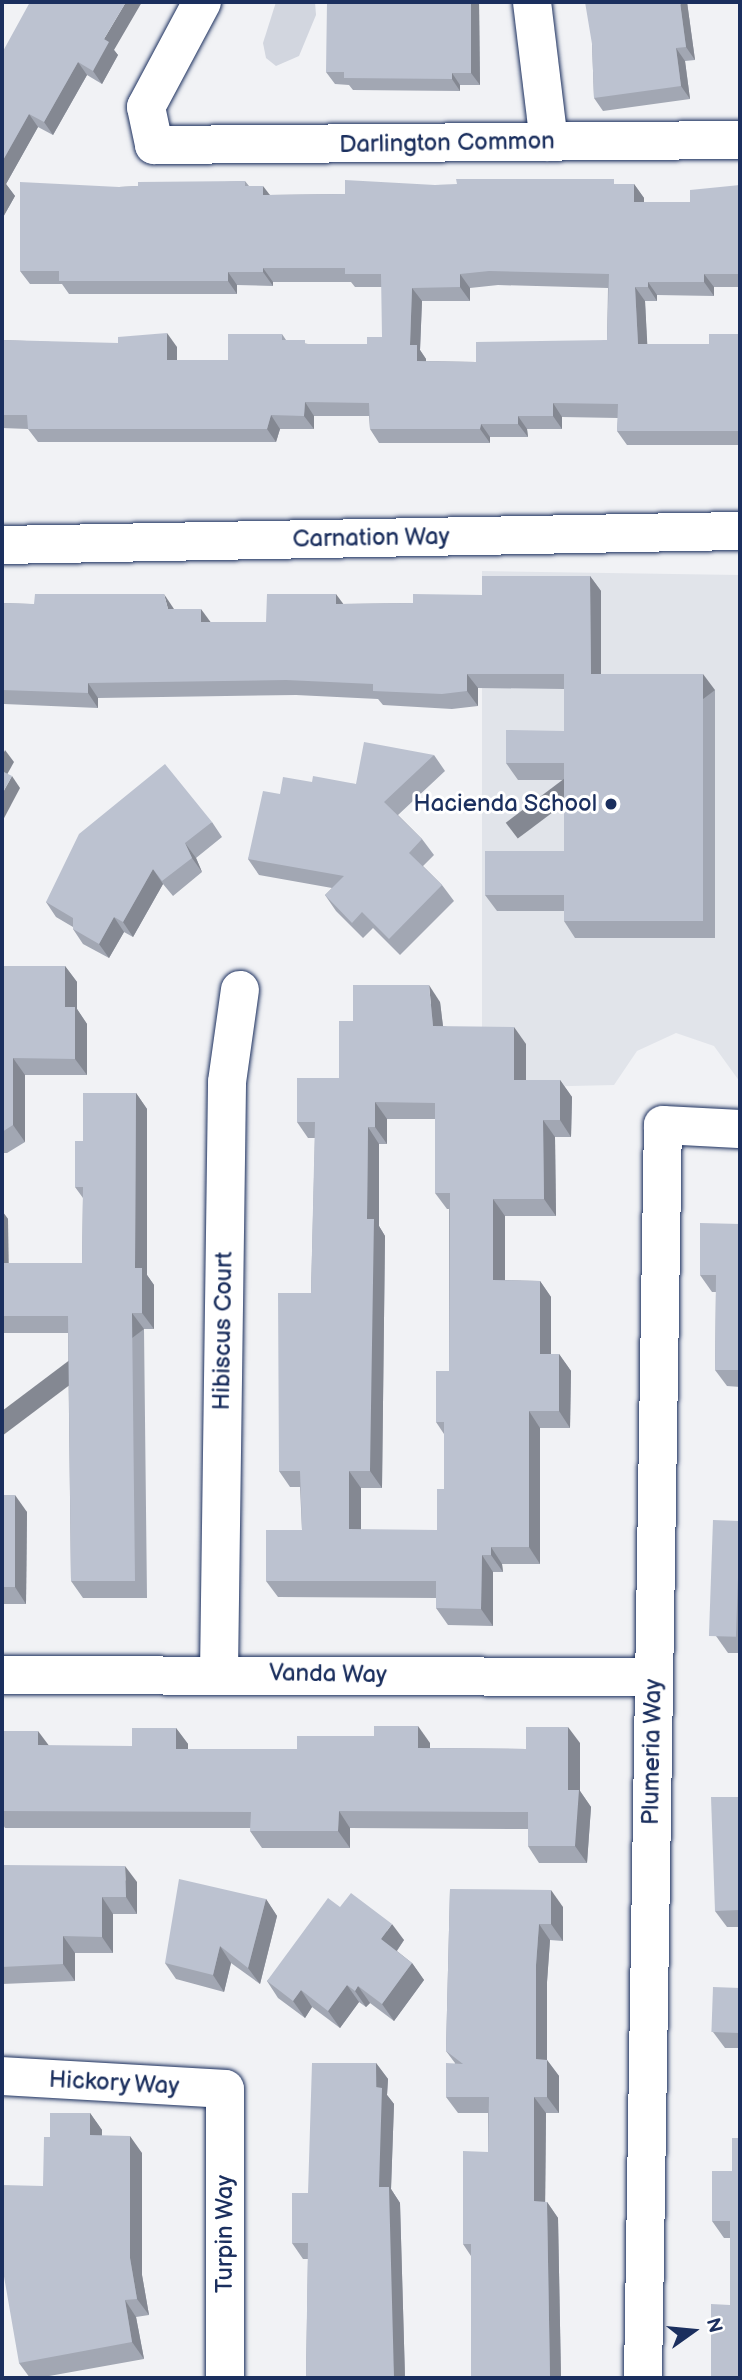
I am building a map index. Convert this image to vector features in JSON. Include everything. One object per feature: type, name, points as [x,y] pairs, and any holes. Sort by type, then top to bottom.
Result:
[{"type":"street","name":"Darlington Common","points":[[202,2],[146,107],[154,145],[740,140]]},
{"type":"street","points":[[532,2],[549,142]]},
{"type":"street","name":"Carnation Way","points":[[2,545],[740,531]]},
{"type":"street","name":"Hibiscus Court","points":[[219,1673],[227,1082],[240,990]]},
{"type":"street","name":"Plumeria Way","points":[[643,2378],[663,1125],[738,1120]]},
{"type":"street","name":"Vanda Way","points":[[2,1675],[219,1673],[653,1677]]},
{"type":"street","name":"Hickory Way","points":[[2,2076],[225,2089]]},
{"type":"street","name":"Turpin Way","points":[[225,2089],[225,2378]]},
{"type":"shaded area","points":[[276,2],[315,2],[316,15],[299,56],[276,66],[266,58],[263,43]]},
{"type":"shaded area","name":"Hacienda School","points":[[482,571],[740,575],[740,1082],[714,1046],[676,1033],[637,1051],[614,1085],[482,1088]]},
{"type":"building","points":[[30,2],[126,2],[104,39],[109,42],[93,71],[78,62],[44,122],[29,114],[2,162],[2,53]]},
{"type":"building","points":[[327,2],[471,2],[471,73],[452,73],[452,79],[344,78],[344,72],[326,72]]},
{"type":"building","points":[[585,2],[680,2],[686,47],[676,48],[681,86],[594,98],[592,44]]},
{"type":"building","points":[[456,179],[614,179],[614,184],[634,184],[634,202],[690,202],[690,190],[740,185],[740,274],[704,274],[704,282],[648,282],[648,287],[635,287],[638,344],[709,344],[709,334],[740,334],[740,431],[617,431],[618,404],[553,403],[553,416],[518,416],[518,424],[481,424],[480,429],[370,429],[369,403],[305,402],[304,416],[271,415],[267,429],[28,429],[27,415],[2,415],[2,340],[118,343],[118,337],[167,333],[167,360],[228,360],[228,334],[282,334],[282,340],[305,340],[305,344],[367,344],[367,337],[382,337],[381,274],[345,274],[345,268],[263,268],[263,272],[228,272],[228,281],[59,281],[59,271],[20,271],[20,182],[119,187],[138,186],[138,182],[245,181],[245,186],[263,186],[263,195],[345,194],[345,180],[457,184]],"holes":[[[489,271],[609,274],[607,340],[476,342],[476,362],[417,361],[417,345],[410,345],[412,288],[460,287],[460,274]]]},
{"type":"building","points":[[482,576],[590,576],[591,674],[467,674],[467,691],[442,694],[373,691],[373,684],[286,680],[88,683],[88,693],[2,690],[2,603],[34,604],[35,594],[164,594],[168,609],[201,609],[201,622],[266,622],[267,594],[336,594],[336,604],[413,603],[413,594],[482,595]]},
{"type":"building","points":[[564,674],[703,674],[703,921],[564,921],[564,895],[485,895],[485,851],[564,851],[564,763],[506,763],[506,730],[564,731]]},
{"type":"building","points":[[364,742],[434,755],[384,802],[422,839],[409,853],[442,885],[389,939],[362,912],[352,923],[325,895],[344,876],[248,859],[263,791],[280,794],[283,777],[312,782],[313,776],[356,784]]},
{"type":"building","points":[[165,764],[212,822],[185,843],[192,858],[162,881],[153,869],[123,922],[114,917],[99,944],[73,929],[73,918],[46,902],[79,834]]},
{"type":"building","points":[[2,771],[12,776],[2,794]]},
{"type":"building","points":[[2,966],[65,966],[65,1007],[75,1007],[75,1059],[13,1058],[13,1125],[2,1132]]},
{"type":"building","points":[[353,985],[429,985],[433,1026],[514,1027],[514,1080],[560,1080],[560,1120],[543,1120],[544,1199],[493,1199],[493,1280],[540,1281],[540,1354],[559,1354],[559,1411],[529,1411],[529,1547],[491,1547],[491,1555],[482,1555],[481,1609],[436,1608],[436,1581],[266,1581],[266,1530],[302,1530],[300,1471],[279,1471],[278,1293],[311,1293],[315,1122],[297,1122],[297,1078],[339,1078],[339,1021],[353,1021]],"holes":[[[375,1102],[435,1103],[435,1193],[450,1193],[449,1371],[436,1371],[436,1422],[444,1422],[444,1489],[437,1489],[437,1530],[349,1529],[349,1471],[370,1471],[374,1219],[367,1219],[368,1127],[375,1127]]]},
{"type":"building","points":[[83,1093],[136,1093],[135,1268],[142,1268],[142,1313],[132,1313],[135,1581],[71,1581],[68,1316],[2,1316],[2,1263],[82,1263],[83,1187],[75,1187],[75,1141],[83,1141]]},
{"type":"building","points":[[700,1223],[740,1224],[740,1370],[715,1370],[716,1275],[700,1275]]},
{"type":"building","points":[[2,1495],[15,1495],[15,1587],[2,1587]]},
{"type":"building","points":[[713,1520],[740,1521],[736,1637],[709,1636]]},
{"type":"building","points":[[374,1726],[418,1726],[418,1748],[526,1749],[526,1727],[568,1727],[568,1790],[579,1790],[575,1846],[528,1846],[528,1812],[339,1811],[338,1831],[250,1831],[251,1812],[2,1811],[2,1731],[38,1731],[38,1745],[132,1746],[132,1728],[176,1728],[176,1749],[297,1749],[297,1736],[374,1736]]},
{"type":"building","points":[[711,1797],[740,1797],[740,1910],[715,1911]]},
{"type":"building","points":[[2,1865],[125,1866],[126,1897],[102,1897],[102,1937],[63,1936],[63,1964],[2,1967]]},
{"type":"building","points":[[179,1879],[266,1899],[248,1968],[220,1946],[213,1975],[165,1963]]},
{"type":"building","points":[[450,1889],[551,1890],[551,1924],[539,1924],[536,1965],[536,2059],[547,2060],[547,2097],[534,2097],[534,2201],[547,2202],[550,2377],[471,2376],[471,2244],[463,2244],[463,2151],[488,2152],[489,2097],[446,2097],[446,2063],[463,2064],[446,2051]]},
{"type":"building","points":[[351,1893],[392,1924],[381,1939],[412,1963],[382,2004],[358,1986],[355,1991],[347,1985],[328,2011],[301,1990],[293,2001],[267,1981],[328,1898],[340,1907]]},
{"type":"building","points":[[713,1987],[740,1988],[738,2033],[711,2032]]},
{"type":"building","points":[[312,2063],[376,2063],[376,2087],[382,2088],[379,2187],[389,2187],[394,2378],[294,2378],[306,2376],[308,2243],[292,2243],[292,2193],[308,2193]]},
{"type":"building","points":[[50,2113],[90,2113],[90,2135],[130,2136],[130,2258],[137,2299],[125,2300],[132,2342],[19,2363],[2,2265],[2,2185],[43,2186],[44,2137],[50,2137]]},
{"type":"building","points":[[732,2138],[740,2138],[740,2378],[711,2378],[711,2304],[730,2305],[730,2221],[712,2221],[712,2171],[732,2171]]},
{"type":"place","name":"Hacienda School","points":[[611,804]]}]
